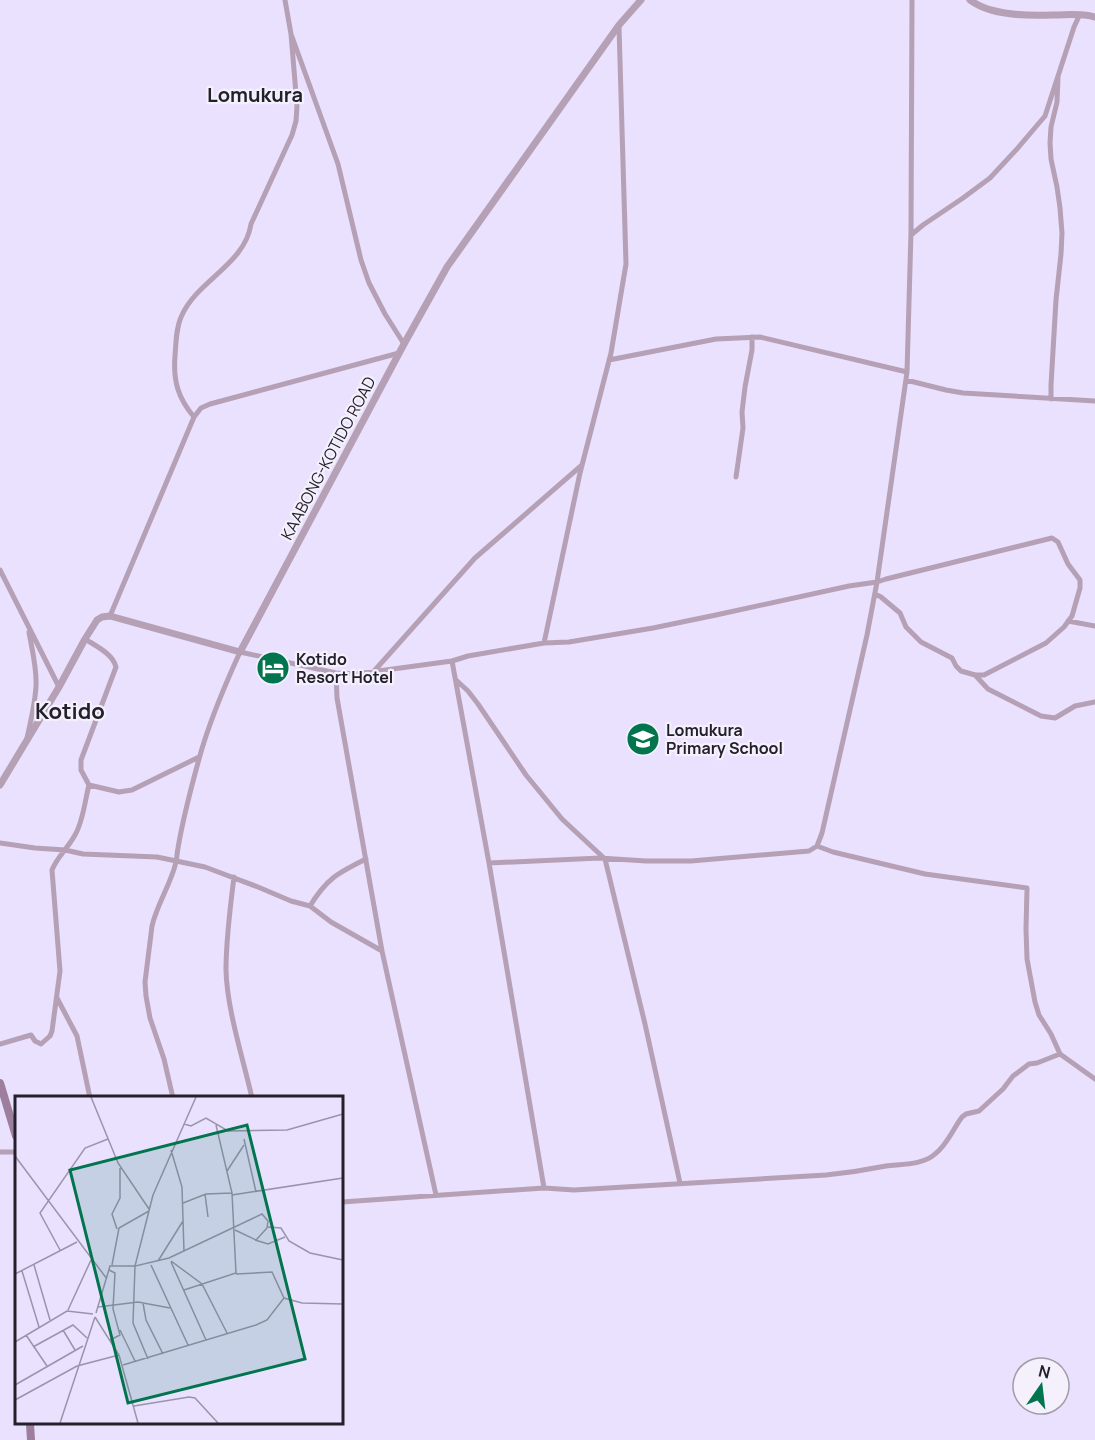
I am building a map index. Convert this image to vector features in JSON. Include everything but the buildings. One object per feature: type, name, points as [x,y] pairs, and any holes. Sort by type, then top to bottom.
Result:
[{"type":"main road","points":[[0,1083],[15,1133]]},
{"type":"main road","points":[[30,1425],[31,1440]]},
{"type":"street","points":[[194,417],[183,404],[176,386],[174,363],[180,317],[190,300],[243,248],[251,224],[292,135],[296,121],[297,106],[291,34],[285,0]]},
{"type":"street","name":"KAABONG-KOTIDO ROAD","points":[[240,652],[447,267],[618,25],[641,0]]},
{"type":"street","points":[[817,846],[830,802],[875,594],[907,372],[911,235],[912,0]]},
{"type":"street","points":[[970,0],[977,6],[996,12],[1080,14],[1095,17]]},
{"type":"street","points":[[911,235],[998,171],[1045,116],[1080,14]]},
{"type":"street","points":[[544,643],[582,465],[609,360],[626,264],[618,25]]},
{"type":"street","points":[[291,34],[338,164],[369,283],[404,344]]},
{"type":"street","points":[[1051,399],[1062,233],[1050,143],[1057,102],[1058,77]]},
{"type":"street","points":[[736,477],[743,428],[744,387],[752,350],[752,337]]},
{"type":"street","points":[[609,360],[716,339],[760,337],[907,372]]},
{"type":"street","points":[[110,616],[194,417],[201,408],[399,353]]},
{"type":"street","points":[[906,380],[963,393],[1095,401]]},
{"type":"street","points":[[375,670],[475,558],[582,465]]},
{"type":"street","points":[[0,785],[85,639],[97,620],[102,617],[110,616],[240,652],[336,673],[356,674],[452,661],[468,656],[544,643],[569,642],[653,628],[877,582],[1052,538],[1058,542],[1068,564],[1080,580],[1078,598],[1072,616],[1064,627],[1042,646],[980,676],[961,671],[952,658],[921,642],[906,627],[900,614],[875,594]]},
{"type":"street","points":[[0,570],[59,687]]},
{"type":"street","points":[[1068,621],[1095,626]]},
{"type":"street","points":[[26,743],[36,684],[35,662],[27,625]]},
{"type":"street","points":[[0,1044],[31,1035],[41,1044],[52,1031],[60,971],[52,870],[56,859],[77,832],[89,785],[81,770],[81,760],[116,664],[85,639]]},
{"type":"street","points":[[173,1096],[146,996],[154,919],[176,861],[199,757],[221,694],[240,652]]},
{"type":"street","points":[[452,661],[489,862],[544,1188]]},
{"type":"street","points":[[336,673],[338,698],[382,951],[436,1195]]},
{"type":"street","points":[[975,675],[988,689],[1047,718],[1056,718],[1075,706],[1095,702]]},
{"type":"street","points":[[456,681],[478,704],[519,766],[562,819],[605,859],[680,1183]]},
{"type":"street","points":[[89,785],[119,792],[132,790],[199,757]]},
{"type":"street","points":[[0,843],[83,854],[157,857],[205,867],[291,901],[310,906],[331,922],[382,951]]},
{"type":"street","points":[[489,862],[605,859],[691,861],[808,850],[817,846],[925,874],[1027,888],[1027,959],[1039,1016],[1060,1054],[1095,1079]]},
{"type":"street","points":[[310,906],[329,880],[366,859]]},
{"type":"street","points":[[234,877],[226,970],[234,1023],[252,1096]]},
{"type":"street","points":[[56,996],[77,1036],[90,1096]]},
{"type":"street","points":[[344,1202],[544,1188],[574,1190],[855,1172],[928,1160],[939,1151],[962,1117],[979,1111],[1003,1089],[1013,1076],[1029,1064],[1060,1054]]},
{"type":"place","name":"Kotido Resort Hotel","points":[[273,668]]},
{"type":"place","name":"Lomukura Primary School","points":[[643,739]]},
{"type":"district","name":"Lomukura","points":[[255,94]]},
{"type":"district","name":"Kotido","points":[[70,711]]}]
